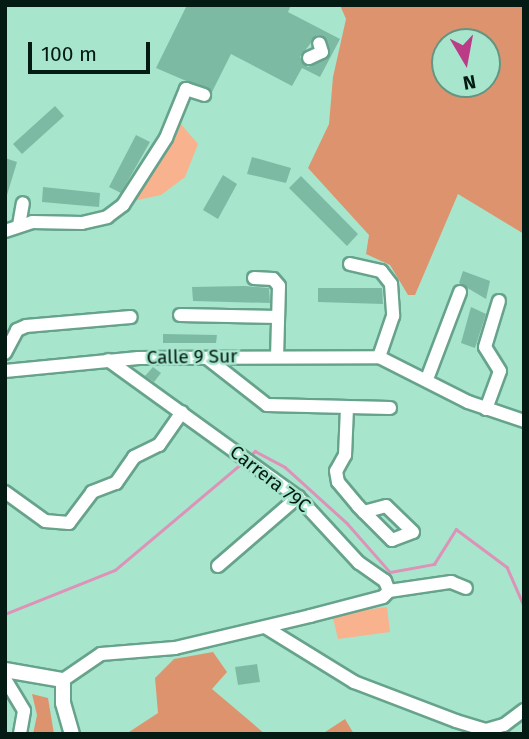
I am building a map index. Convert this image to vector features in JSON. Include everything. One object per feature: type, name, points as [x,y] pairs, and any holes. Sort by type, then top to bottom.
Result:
[{"type":"main road","points":[[5,670],[63,680],[63,703],[72,734]]},
{"type":"street","points":[[309,58],[322,52],[319,43]]},
{"type":"street","points":[[5,230],[19,225],[82,223],[107,218],[123,205],[166,138],[186,89],[204,96]]},
{"type":"street","points":[[19,225],[23,203]]},
{"type":"street","points":[[350,264],[381,271],[391,285],[393,316],[379,357]]},
{"type":"street","points":[[254,278],[277,282],[277,356]]},
{"type":"street","points":[[427,379],[460,292]]},
{"type":"street","points":[[485,409],[500,371],[485,347],[499,301]]},
{"type":"street","points":[[180,315],[278,317]]},
{"type":"street","points":[[5,353],[17,330],[26,326],[131,317]]},
{"type":"street","name":"Calle 9 Sur","points":[[5,371],[138,358],[379,357],[485,409],[518,420],[524,430]]},
{"type":"street","points":[[135,377],[138,358]]},
{"type":"street","points":[[207,358],[267,405],[390,408]]},
{"type":"street","name":"Carrera 79C","points":[[108,360],[298,497],[359,563],[385,581],[389,592]]},
{"type":"street","points":[[347,408],[345,454],[336,476],[364,512]]},
{"type":"street","points":[[5,492],[45,521],[69,523],[92,492],[116,483],[135,457],[159,445],[182,412]]},
{"type":"street","points":[[218,566],[298,497]]},
{"type":"street","points":[[63,680],[79,665],[109,651],[165,650],[265,627],[389,592],[451,582],[466,588]]},
{"type":"street","points":[[265,627],[354,682],[487,732],[524,710]]},
{"type":"street","points":[[5,679],[24,711],[20,734]]},
{"type":"shaded area","points":[[340,5],[524,5],[524,234],[458,194],[415,295],[408,295],[390,265],[366,254],[369,235],[308,168],[329,124],[333,77],[346,19]]},
{"type":"shaded area","points":[[180,123],[198,144],[185,177],[161,195],[133,201]]},
{"type":"shaded area","points":[[387,607],[390,632],[338,639],[332,614]]},
{"type":"shaded area","points":[[213,652],[227,672],[212,689],[265,734],[126,734],[158,713],[155,678],[174,659]]},
{"type":"shaded area","points":[[32,694],[48,698],[54,734],[33,734],[37,715]]},
{"type":"shaded area","points":[[345,719],[354,734],[322,734]]},
{"type":"building","points":[[187,5],[291,5],[288,12],[340,39],[320,77],[302,68],[292,86],[231,54],[212,92],[156,68]],"holes":[[[317,35],[325,37],[330,54],[308,67],[300,57]]]},
{"type":"building","points":[[55,106],[64,116],[22,154],[13,144]]},
{"type":"building","points":[[136,135],[150,142],[121,193],[109,187]]},
{"type":"building","points":[[252,157],[291,168],[286,183],[247,174]]},
{"type":"building","points":[[5,158],[17,162],[7,195],[5,195]]},
{"type":"building","points":[[223,175],[237,184],[218,219],[203,210]]},
{"type":"building","points":[[301,176],[358,234],[347,246],[289,188]]},
{"type":"building","points":[[43,187],[100,193],[99,207],[42,202]]},
{"type":"building","points":[[463,271],[490,281],[486,299],[459,283]]},
{"type":"building","points":[[192,287],[269,288],[270,303],[193,301]]},
{"type":"building","points":[[318,288],[382,288],[383,304],[318,302]]},
{"type":"building","points":[[471,307],[486,314],[475,348],[461,343]]},
{"type":"building","points":[[163,334],[217,335],[216,343],[163,343]]},
{"type":"building","points":[[153,367],[161,373],[154,382],[145,376]]},
{"type":"building","points":[[257,664],[260,682],[238,685],[235,667]]},
{"type":"waterway","points":[[250,456],[255,451],[285,467],[347,523],[390,572],[434,564],[456,529],[507,567],[524,606]]},
{"type":"waterway","points":[[5,614],[115,570],[242,463]]}]
